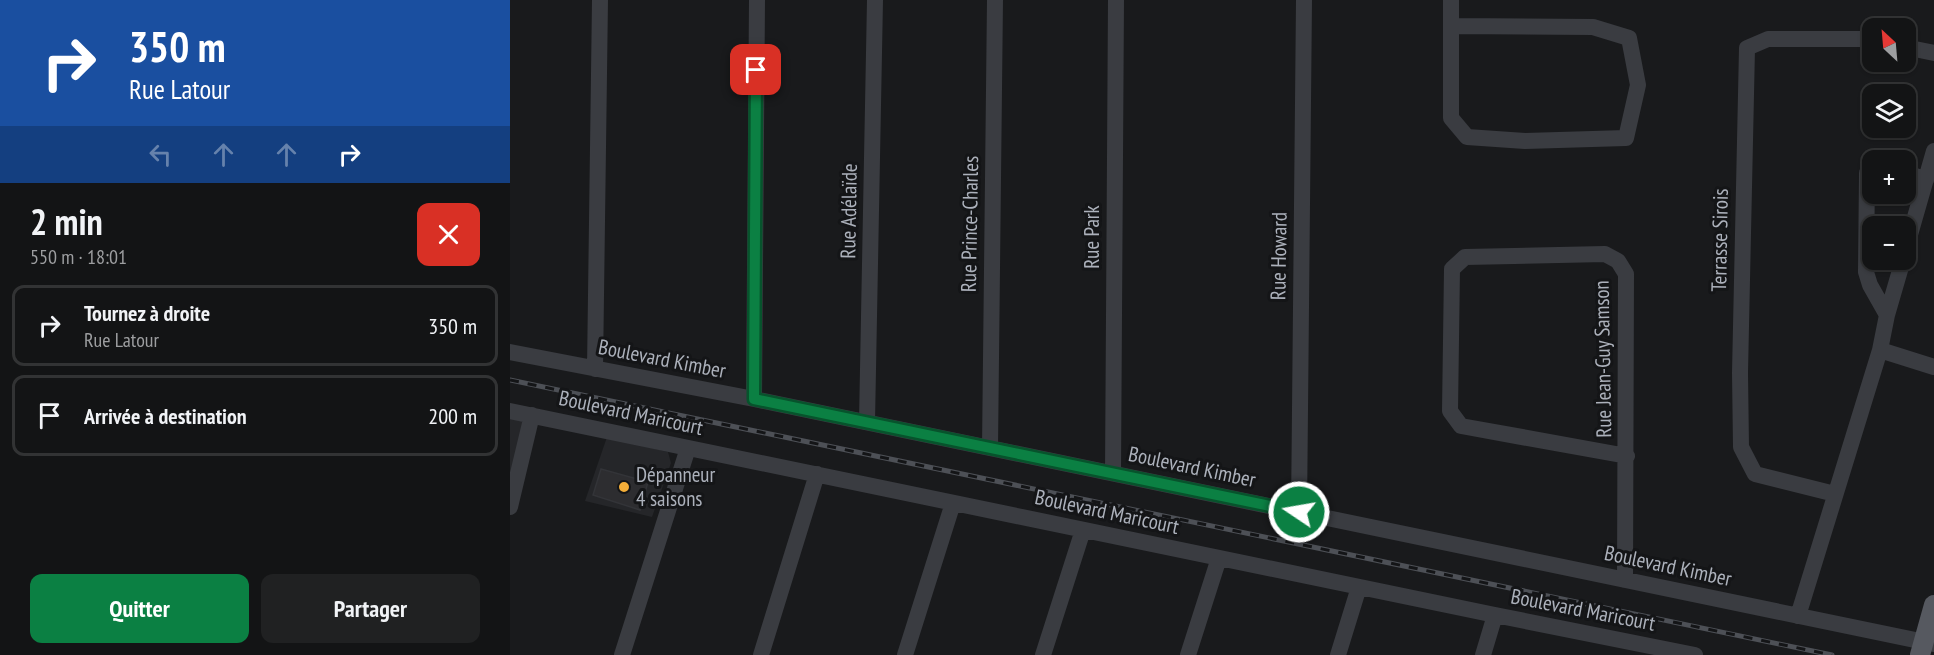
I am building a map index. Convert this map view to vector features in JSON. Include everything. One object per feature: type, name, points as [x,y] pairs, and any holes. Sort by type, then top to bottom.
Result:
[{"type":"main road","points":[[1920,655],[1934,605]]},
{"type":"street","points":[[595,369],[600,0]]},
{"type":"street","points":[[754,399],[757,0]]},
{"type":"street","name":"Rue Adélaïde","points":[[867,422],[875,0]]},
{"type":"street","name":"Rue Prince-Charles","points":[[990,448],[995,0]]},
{"type":"street","name":"Rue Park","points":[[1113,473],[1116,0]]},
{"type":"street","name":"Rue Howard","points":[[1299,512],[1304,0]]},
{"type":"street","points":[[1451,0],[1451,118],[1467,137],[1525,141],[1626,138],[1638,85],[1629,38],[1593,27],[1452,26]]},
{"type":"street","name":"Terrasse Sirois","points":[[1835,494],[1755,474],[1741,447],[1740,362],[1747,48],[1768,39],[1862,39]]},
{"type":"street","points":[[1916,49],[1934,53]]},
{"type":"street","points":[[1916,216],[1934,151]]},
{"type":"street","points":[[1916,176],[1926,180]]},
{"type":"street","points":[[1867,204],[1866,272],[1870,285],[1887,315]]},
{"type":"street","name":"Rue Jean-Guy Samson","points":[[1625,580],[1627,456],[1626,274],[1618,261],[1605,254],[1465,257],[1452,269],[1450,411],[1461,426],[1627,456]]},
{"type":"street","points":[[1798,616],[1880,350],[1900,270]]},
{"type":"street","points":[[1880,350],[1934,366]]},
{"type":"street","name":"Boulevard Kimber","points":[[510,352],[867,422],[1934,644]]},
{"type":"street","name":"Boulevard Maricourt","points":[[510,411],[1495,615],[1633,649],[1695,655]]},
{"type":"street","points":[[510,507],[532,415]]},
{"type":"street","points":[[622,655],[688,448]]},
{"type":"street","points":[[761,655],[817,474]]},
{"type":"street","points":[[905,655],[953,502]]},
{"type":"street","points":[[1043,655],[1083,530]]},
{"type":"street","points":[[1188,655],[1219,558]]},
{"type":"street","points":[[1338,655],[1359,587]]},
{"type":"street","points":[[1483,655],[1495,615]]},
{"type":"shaded area","points":[[510,411],[532,415],[510,507]]},
{"type":"shaded area","points":[[607,437],[668,452],[671,463],[652,517],[585,501]]},
{"type":"building","points":[[601,469],[648,482],[640,510],[593,495]]},
{"type":"railway","points":[[510,380],[1832,655]]},
{"type":"place","name":"Dépanneur 4 saisons","points":[[624,487]]},
{"type":"route","points":[[756,70],[754,399],[1299,512]]}]
